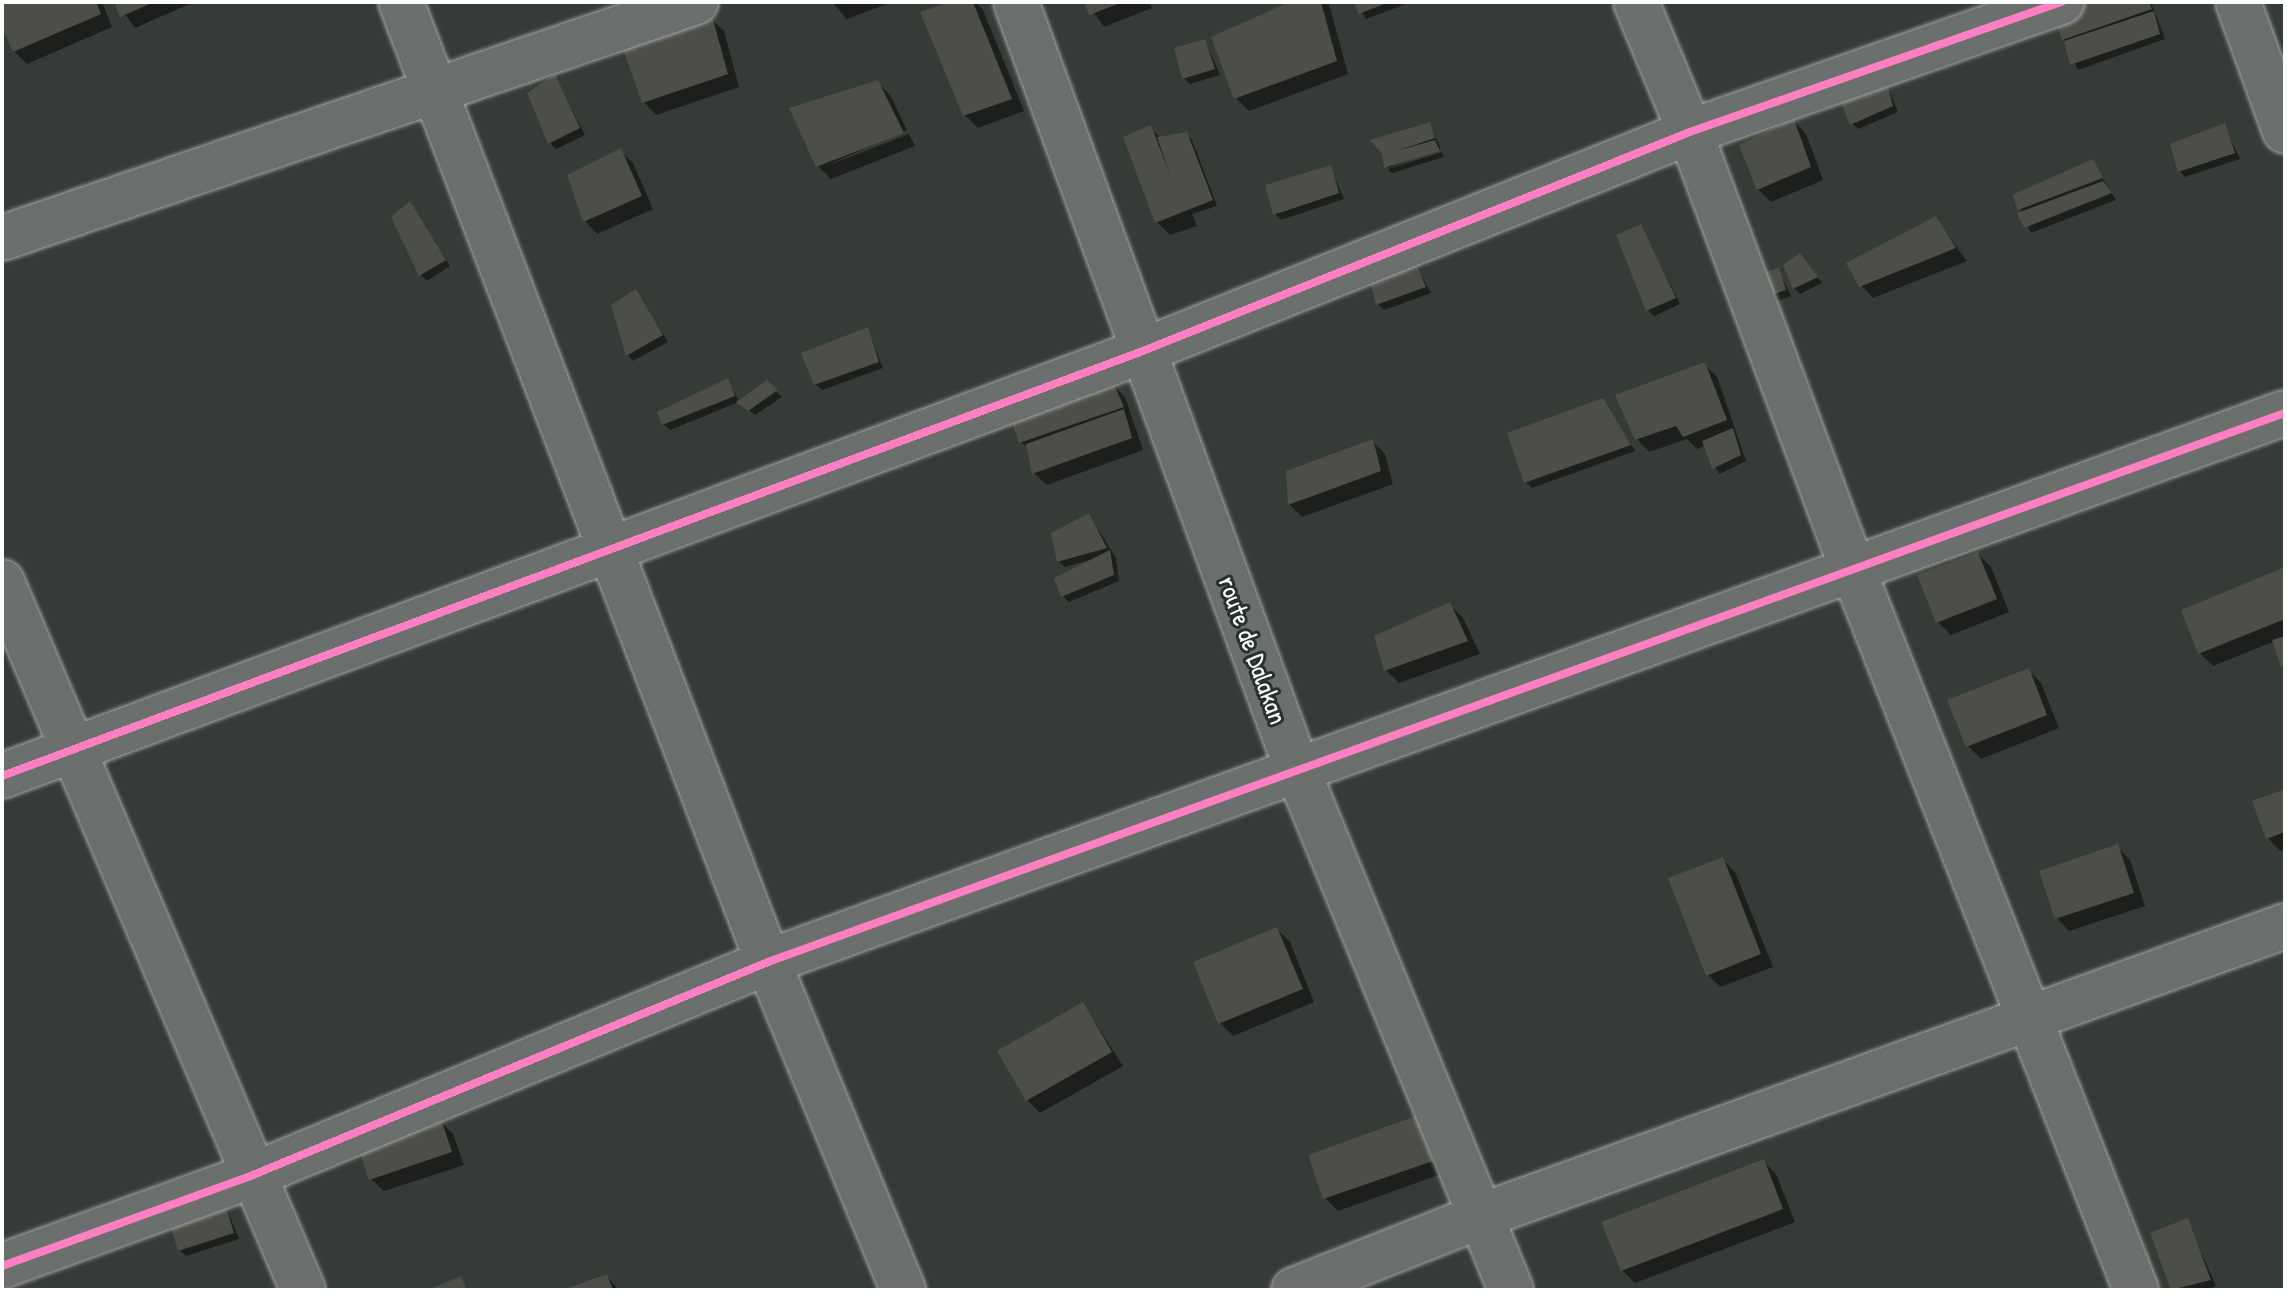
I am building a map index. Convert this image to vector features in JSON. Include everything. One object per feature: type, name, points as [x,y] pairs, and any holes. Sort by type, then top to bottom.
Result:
[{"type":"street","points":[[401,2],[768,962],[903,1290]]},
{"type":"street","points":[[2,238],[696,2]]},
{"type":"street","name":"route de Dalakan","points":[[1016,2],[1297,769],[1511,1290]]},
{"type":"street","points":[[1636,2],[1690,132],[1852,567],[2136,1290]]},
{"type":"street","points":[[2,776],[1143,351],[1690,132],[2062,2]]},
{"type":"street","points":[[2238,2],[2285,131]]},
{"type":"street","points":[[2,1266],[253,1175],[768,962],[1852,567],[2285,413]]},
{"type":"street","points":[[2,582],[77,748],[303,1290]]},
{"type":"street","points":[[1294,1290],[1481,1216],[2285,926]]},
{"type":"building","points":[[2,2],[96,2],[101,14],[13,52],[2,27]]},
{"type":"building","points":[[114,2],[154,2],[120,17]]},
{"type":"building","points":[[950,2],[973,2],[1012,99],[963,116],[920,12]]},
{"type":"building","points":[[1084,2],[1123,2],[1089,15]]},
{"type":"building","points":[[1289,2],[1321,2],[1337,61],[1234,99],[1211,37]]},
{"type":"building","points":[[1354,2],[1390,2],[1358,14]]},
{"type":"building","points":[[2085,2],[2149,2],[2152,9],[2062,40],[2054,14]]},
{"type":"building","points":[[2154,11],[2160,34],[2070,65],[2064,41]]},
{"type":"building","points":[[712,16],[728,74],[642,103],[622,46]]},
{"type":"building","points":[[1205,39],[1215,69],[1182,79],[1174,48]]},
{"type":"building","points":[[555,74],[580,128],[548,144],[527,93]]},
{"type":"building","points":[[878,80],[904,133],[816,167],[789,108]]},
{"type":"building","points":[[1887,83],[1893,106],[1850,125],[1841,103]]},
{"type":"building","points":[[1794,119],[1811,167],[1757,190],[1739,145]]},
{"type":"building","points":[[1430,122],[1435,138],[1396,151],[1435,140],[1440,151],[1384,168],[1382,154],[1370,140]]},
{"type":"building","points":[[2225,123],[2235,153],[2178,172],[2170,144]]},
{"type":"building","points":[[1151,125],[1171,177],[1157,137],[1187,132],[1213,200],[1155,223],[1123,137]]},
{"type":"building","points":[[621,148],[642,196],[583,222],[567,175]]},
{"type":"building","points":[[2093,159],[2103,178],[2018,210],[2012,195]]},
{"type":"building","points":[[1331,165],[1339,193],[1273,215],[1265,185]]},
{"type":"building","points":[[2103,181],[2112,193],[2024,228],[2017,213]]},
{"type":"building","points":[[410,201],[446,260],[419,276],[391,217]]},
{"type":"building","points":[[1936,216],[1956,248],[1859,287],[1846,263]]},
{"type":"building","points":[[1641,224],[1676,298],[1646,311],[1616,235]]},
{"type":"building","points":[[1800,253],[1818,277],[1793,289],[1783,265]]},
{"type":"building","points":[[1413,257],[1426,287],[1376,305],[1368,274]]},
{"type":"building","points":[[1779,267],[1786,290],[1763,298],[1757,276]]},
{"type":"building","points":[[636,289],[663,335],[626,356],[611,305]]},
{"type":"building","points":[[868,327],[879,362],[814,385],[801,353]]},
{"type":"building","points":[[1705,362],[1727,420],[1683,437],[1676,426],[1635,440],[1615,395]]},
{"type":"building","points":[[728,378],[735,396],[662,425],[657,412]]},
{"type":"building","points":[[767,380],[778,390],[748,411],[736,402]]},
{"type":"building","points":[[1113,382],[1124,407],[1019,443],[1009,414]]},
{"type":"building","points":[[1603,398],[1631,445],[1524,483],[1507,433]]},
{"type":"building","points":[[1124,409],[1132,438],[1032,474],[1026,444]]},
{"type":"building","points":[[1733,428],[1741,455],[1712,469],[1702,441]]},
{"type":"building","points":[[1373,439],[1381,471],[1288,505],[1286,471]]},
{"type":"building","points":[[1089,513],[1107,548],[1057,562],[1051,533]]},
{"type":"building","points":[[1110,550],[1114,575],[1061,597],[1054,578]]},
{"type":"building","points":[[1978,552],[1997,599],[1936,623],[1917,575]]},
{"type":"building","points":[[2285,567],[2285,619],[2198,654],[2181,610]]},
{"type":"building","points":[[1450,602],[1468,641],[1384,671],[1374,636]]},
{"type":"building","points":[[2285,636],[2285,666],[2281,667],[2272,640]]},
{"type":"building","points":[[2029,668],[2047,715],[1966,747],[1947,700]]},
{"type":"building","points":[[2285,789],[2285,832],[2266,839],[2252,801]]},
{"type":"building","points":[[2118,844],[2134,893],[2055,919],[2039,871]]},
{"type":"building","points":[[1723,857],[1761,954],[1706,976],[1668,878]]},
{"type":"building","points":[[1277,927],[1303,989],[1218,1024],[1193,962]]},
{"type":"building","points":[[1083,1002],[1112,1052],[1026,1101],[997,1051]]},
{"type":"building","points":[[1416,1116],[1433,1161],[1323,1199],[1308,1155]]},
{"type":"building","points":[[441,1119],[452,1152],[369,1180],[358,1147]]},
{"type":"building","points":[[1764,1159],[1783,1209],[1621,1271],[1601,1222]]},
{"type":"building","points":[[224,1200],[234,1233],[178,1251],[168,1217]]},
{"type":"building","points":[[2188,1218],[2211,1280],[2171,1290],[2150,1233]]},
{"type":"building","points":[[607,1274],[613,1290],[563,1290]]},
{"type":"building","points":[[461,1276],[467,1290],[428,1290]]},
{"type":"cycle path","points":[[2,776],[1143,351],[1690,132],[2062,2]]},
{"type":"cycle path","points":[[2,1266],[253,1175],[768,962],[2285,413]]}]
